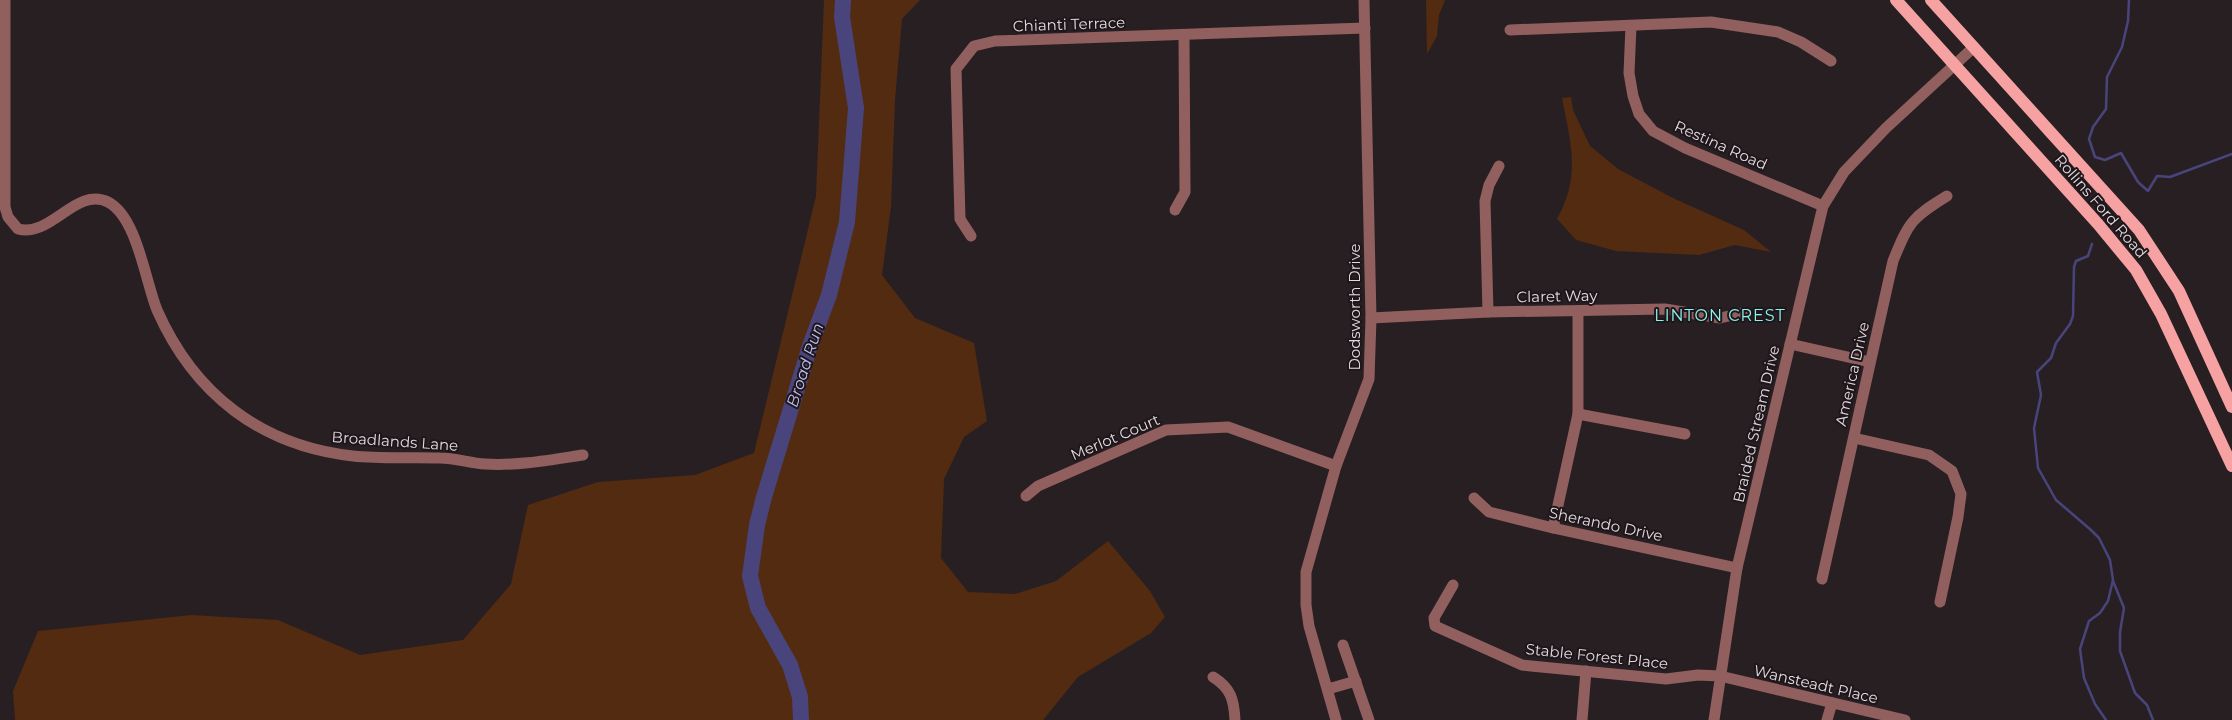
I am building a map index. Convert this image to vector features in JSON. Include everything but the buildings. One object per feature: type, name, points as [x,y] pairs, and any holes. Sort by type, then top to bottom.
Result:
[{"type":"main road","name":"Rollins Ford Road","points":[[1896,0],[2098,224],[2136,270],[2161,314],[2232,466]]},
{"type":"main road","name":"Rollins Ford Road","points":[[1932,0],[2139,230],[2179,291],[2232,407]]},
{"type":"street","points":[[3,162],[6,0]]},
{"type":"street","name":"Dodsworth Drive","points":[[1336,720],[1309,626],[1305,592],[1309,555],[1336,466],[1368,379],[1371,318],[1364,0]]},
{"type":"street","points":[[1510,30],[1711,22],[1778,32],[1801,42],[1831,61]]},
{"type":"street","name":"Restina Road","points":[[1631,26],[1629,74],[1633,96],[1639,114],[1653,131],[1685,148],[1823,206]]},
{"type":"street","name":"Chianti Terrace","points":[[971,236],[960,219],[956,69],[974,46],[996,41],[1365,28]]},
{"type":"street","points":[[1175,210],[1185,192],[1184,35]]},
{"type":"street","name":"Braided Stream Drive","points":[[1714,720],[1737,568],[1823,206],[1844,172],[1862,153],[1886,128],[1974,47]]},
{"type":"street","name":"Broadlands Lane","points":[[3,162],[5,210],[16,227],[22,230],[37,228],[91,199],[103,200],[117,208],[129,224],[157,309],[188,365],[210,391],[232,411],[284,439],[320,450],[354,456],[448,458],[484,464],[534,463],[583,454]]},
{"type":"street","points":[[1488,312],[1485,201],[1489,185],[1499,166]]},
{"type":"street","name":"America Drive","points":[[1822,579],[1893,261],[1906,229],[1920,212],[1947,196]]},
{"type":"street","name":"Claret Way","points":[[1371,318],[1488,312],[1665,309],[1720,318],[1742,314]]},
{"type":"street","points":[[1553,528],[1578,414],[1578,311]]},
{"type":"street","points":[[1790,344],[1870,362]]},
{"type":"street","points":[[1578,414],[1685,434]]},
{"type":"street","name":"Merlot Court","points":[[1026,496],[1038,486],[1166,430],[1228,427],[1336,466]]},
{"type":"street","points":[[1854,438],[1929,455],[1952,471],[1961,494],[1958,518],[1940,602]]},
{"type":"street","name":"Sherando Drive","points":[[1474,498],[1489,512],[1553,528],[1737,568]]},
{"type":"street","name":"Stable Forest Place","points":[[1453,585],[1434,618],[1434,622],[1439,629],[1522,665],[1666,680],[1698,675],[1720,676]]},
{"type":"street","points":[[1344,645],[1369,720]]},
{"type":"street","points":[[1582,720],[1586,671]]},
{"type":"street","name":"Wansteadt Place","points":[[1720,676],[1905,720]]},
{"type":"street","points":[[1213,677],[1221,682],[1232,696],[1235,720]]},
{"type":"street","points":[[1328,689],[1356,681]]},
{"type":"street","points":[[1827,720],[1832,703]]},
{"type":"shaded area","points":[[824,0],[920,0],[902,19],[895,100],[891,207],[882,275],[915,318],[974,343],[987,421],[964,437],[944,479],[941,558],[968,592],[1015,594],[1056,581],[1108,541],[1150,591],[1165,617],[1151,633],[1078,677],[1043,720],[15,720],[13,691],[38,631],[191,615],[278,620],[360,655],[463,640],[511,584],[528,505],[598,482],[695,475],[754,453],[816,196]]},
{"type":"shaded area","points":[[1426,0],[1445,0],[1439,15],[1437,36],[1427,54]]},
{"type":"shaded area","points":[[1571,97],[1573,110],[1590,146],[1618,169],[1675,199],[1744,230],[1771,252],[1735,245],[1699,255],[1616,251],[1576,240],[1557,219],[1569,188],[1572,174],[1571,145],[1562,98]]},
{"type":"waterway","name":"Broad Run","points":[[801,720],[800,697],[790,665],[758,608],[750,576],[757,525],[764,497],[810,346],[829,295],[847,222],[856,108],[842,17],[843,0]]},
{"type":"waterway","points":[[2129,0],[2128,21],[2122,47],[2107,77],[2106,109],[2093,127],[2089,139],[2095,157],[2105,160],[2121,153],[2138,182],[2148,191],[2157,176],[2170,177],[2232,154]]},
{"type":"waterway","points":[[2092,244],[2088,256],[2076,261],[2074,267],[2073,316],[2070,324],[2056,343],[2051,358],[2037,372],[2041,395],[2034,428],[2038,468],[2056,500],[2099,538],[2110,560],[2113,580],[2108,601],[2100,613],[2089,621],[2080,649],[2084,678],[2095,704],[2106,720]]},
{"type":"waterway","points":[[2113,581],[2124,608],[2120,632],[2120,651],[2135,693],[2147,705],[2153,720]]},
{"type":"district","name":"LINTON CREST","points":[[1720,315]]}]
